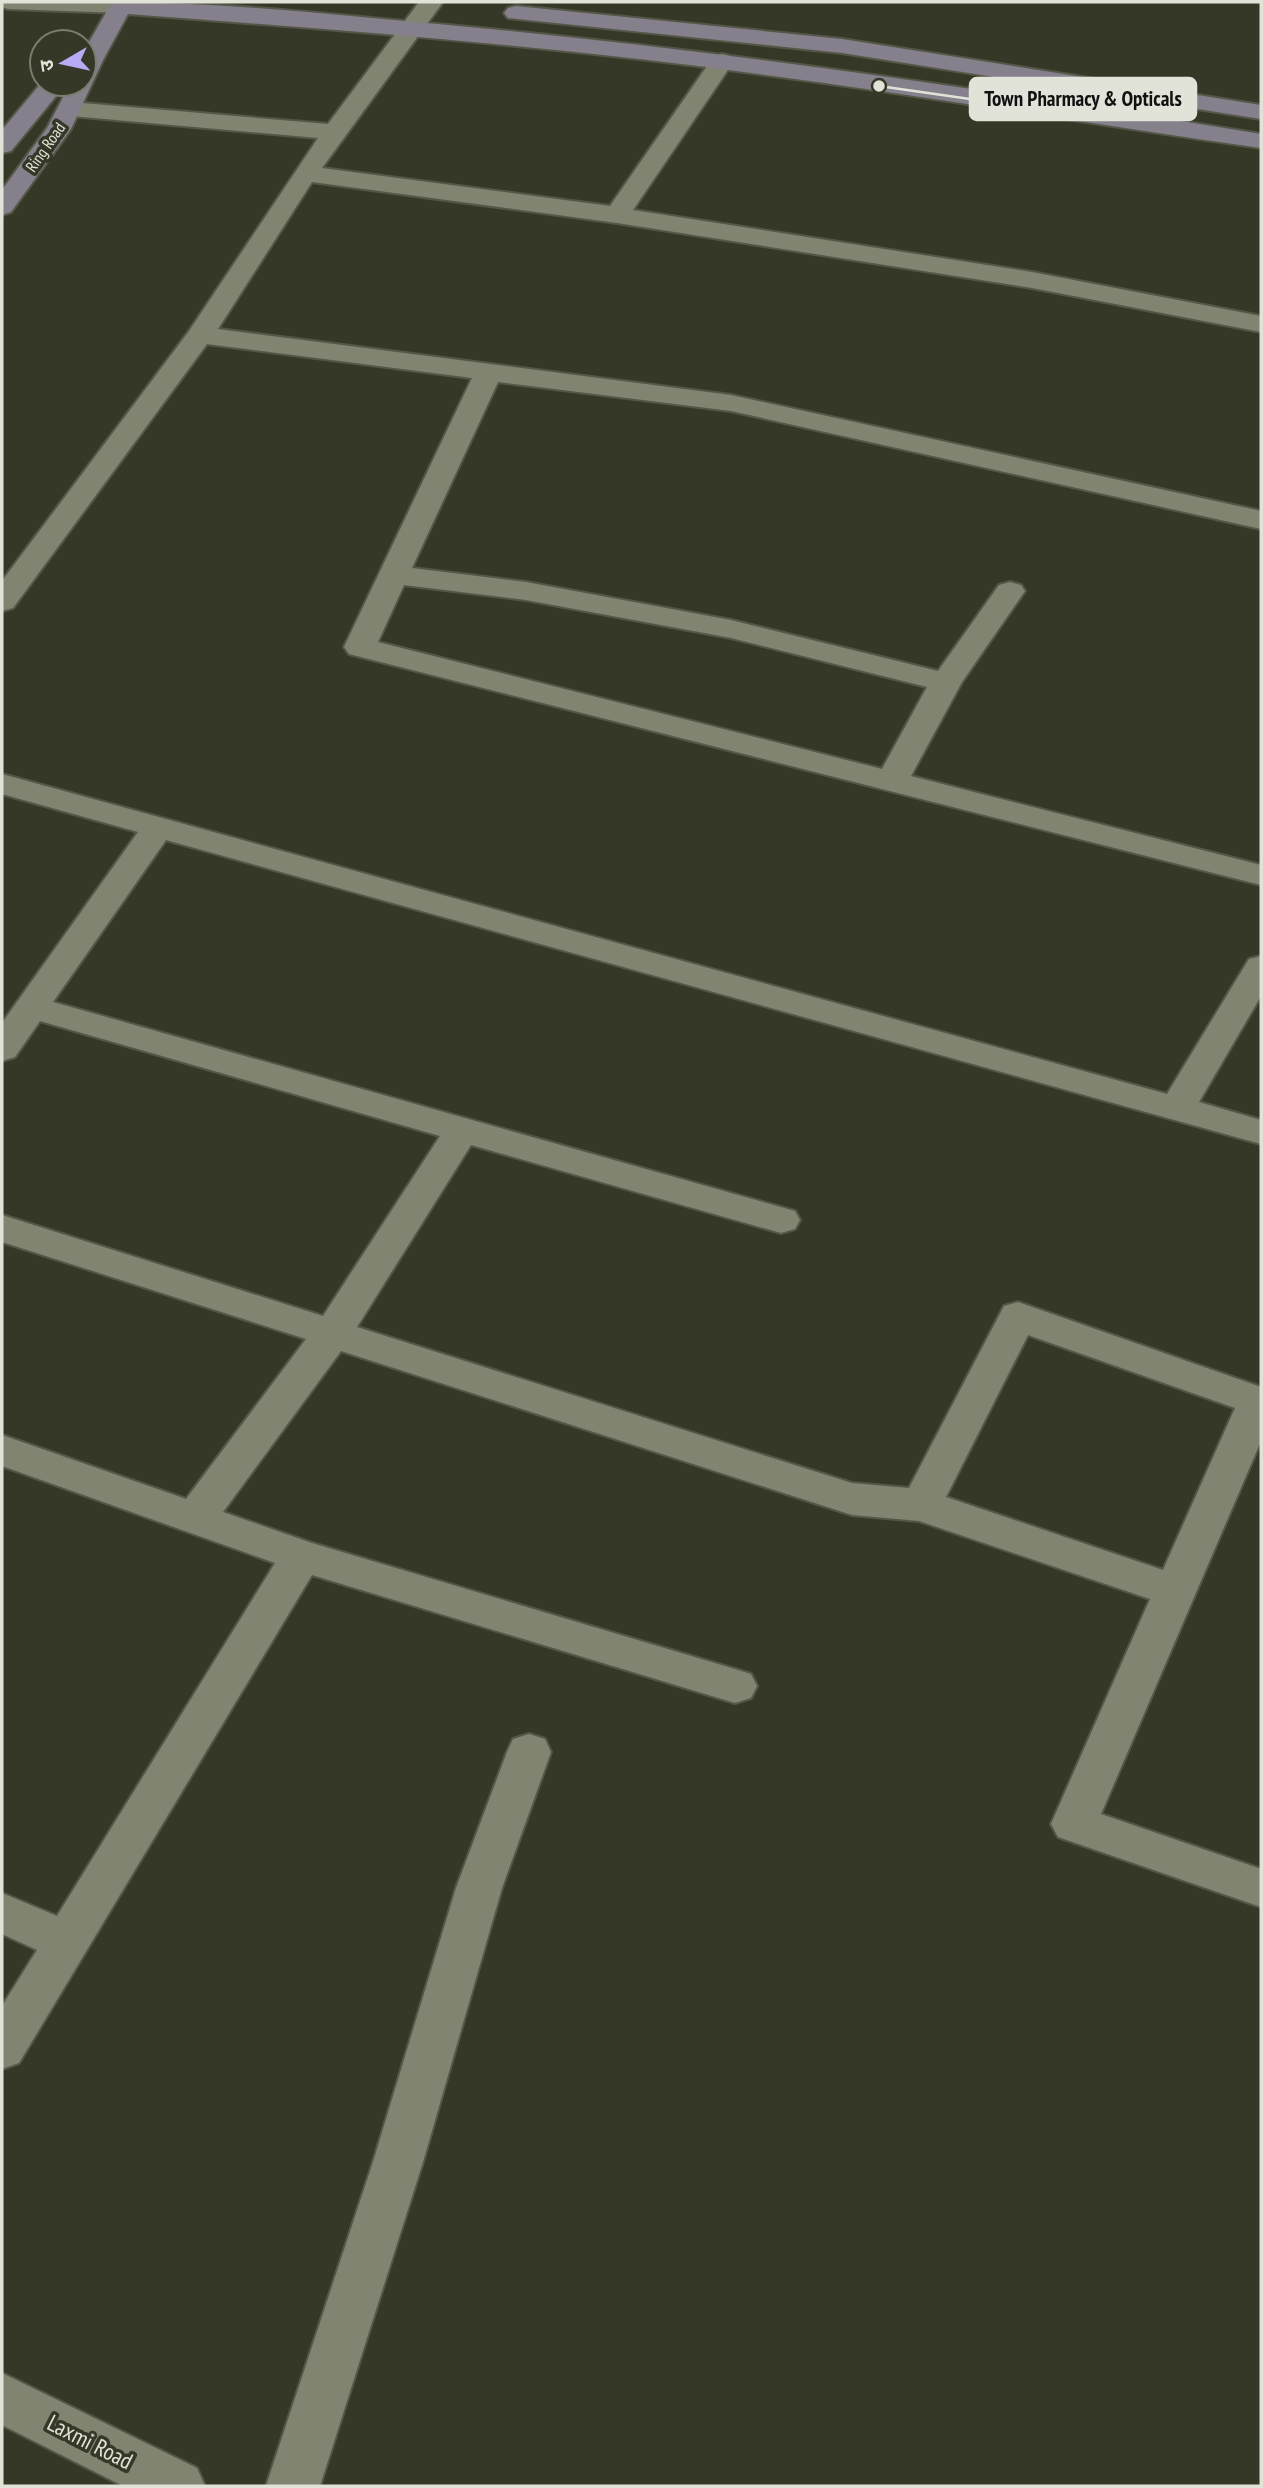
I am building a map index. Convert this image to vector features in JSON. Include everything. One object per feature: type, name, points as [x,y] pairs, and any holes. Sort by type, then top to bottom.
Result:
[{"type":"main road","points":[[122,4],[412,28],[722,61],[1045,106],[1261,141]]},
{"type":"main road","name":"Ring Road","points":[[98,48],[122,4]]},
{"type":"main road","points":[[496,11],[842,46],[1261,112]]},
{"type":"main road","name":"Ring Road","points":[[2,146],[41,98]]},
{"type":"main road","name":"Ring Road","points":[[2,207],[71,109],[75,98]]},
{"type":"street","points":[[8,2],[122,4]]},
{"type":"street","points":[[2,602],[200,335],[304,173],[429,4]]},
{"type":"street","points":[[617,215],[722,61]]},
{"type":"street","points":[[71,109],[335,132]]},
{"type":"street","points":[[304,173],[617,215],[1032,280],[1261,324]]},
{"type":"street","points":[[200,335],[731,403],[1261,520]]},
{"type":"street","points":[[489,372],[360,647],[1261,875]]},
{"type":"street","points":[[394,575],[526,591],[731,629],[946,682]]},
{"type":"street","points":[[892,781],[946,682],[1010,592]]},
{"type":"street","points":[[2,784],[1261,1132]]},
{"type":"street","points":[[2,1049],[157,829]]},
{"type":"street","points":[[1177,1108],[1261,967]]},
{"type":"street","points":[[31,1007],[781,1220]]},
{"type":"street","points":[[195,1518],[331,1335],[462,1130]]},
{"type":"street","points":[[2,1228],[852,1499],[921,1505],[1176,1591]]},
{"type":"street","points":[[921,1505],[1018,1316],[1258,1401],[1074,1824],[1261,1888]]},
{"type":"street","points":[[2,1450],[302,1556],[735,1686]]},
{"type":"street","points":[[2,2048],[302,1556]]},
{"type":"street","points":[[293,2486],[398,2162],[479,1888],[529,1752]]},
{"type":"street","points":[[2,1913],[68,1942]]},
{"type":"street","name":"Laxmi Road","points":[[2,2398],[178,2486]]},
{"type":"place","name":"Town Pharmacy & Opticals","points":[[879,86]]}]
